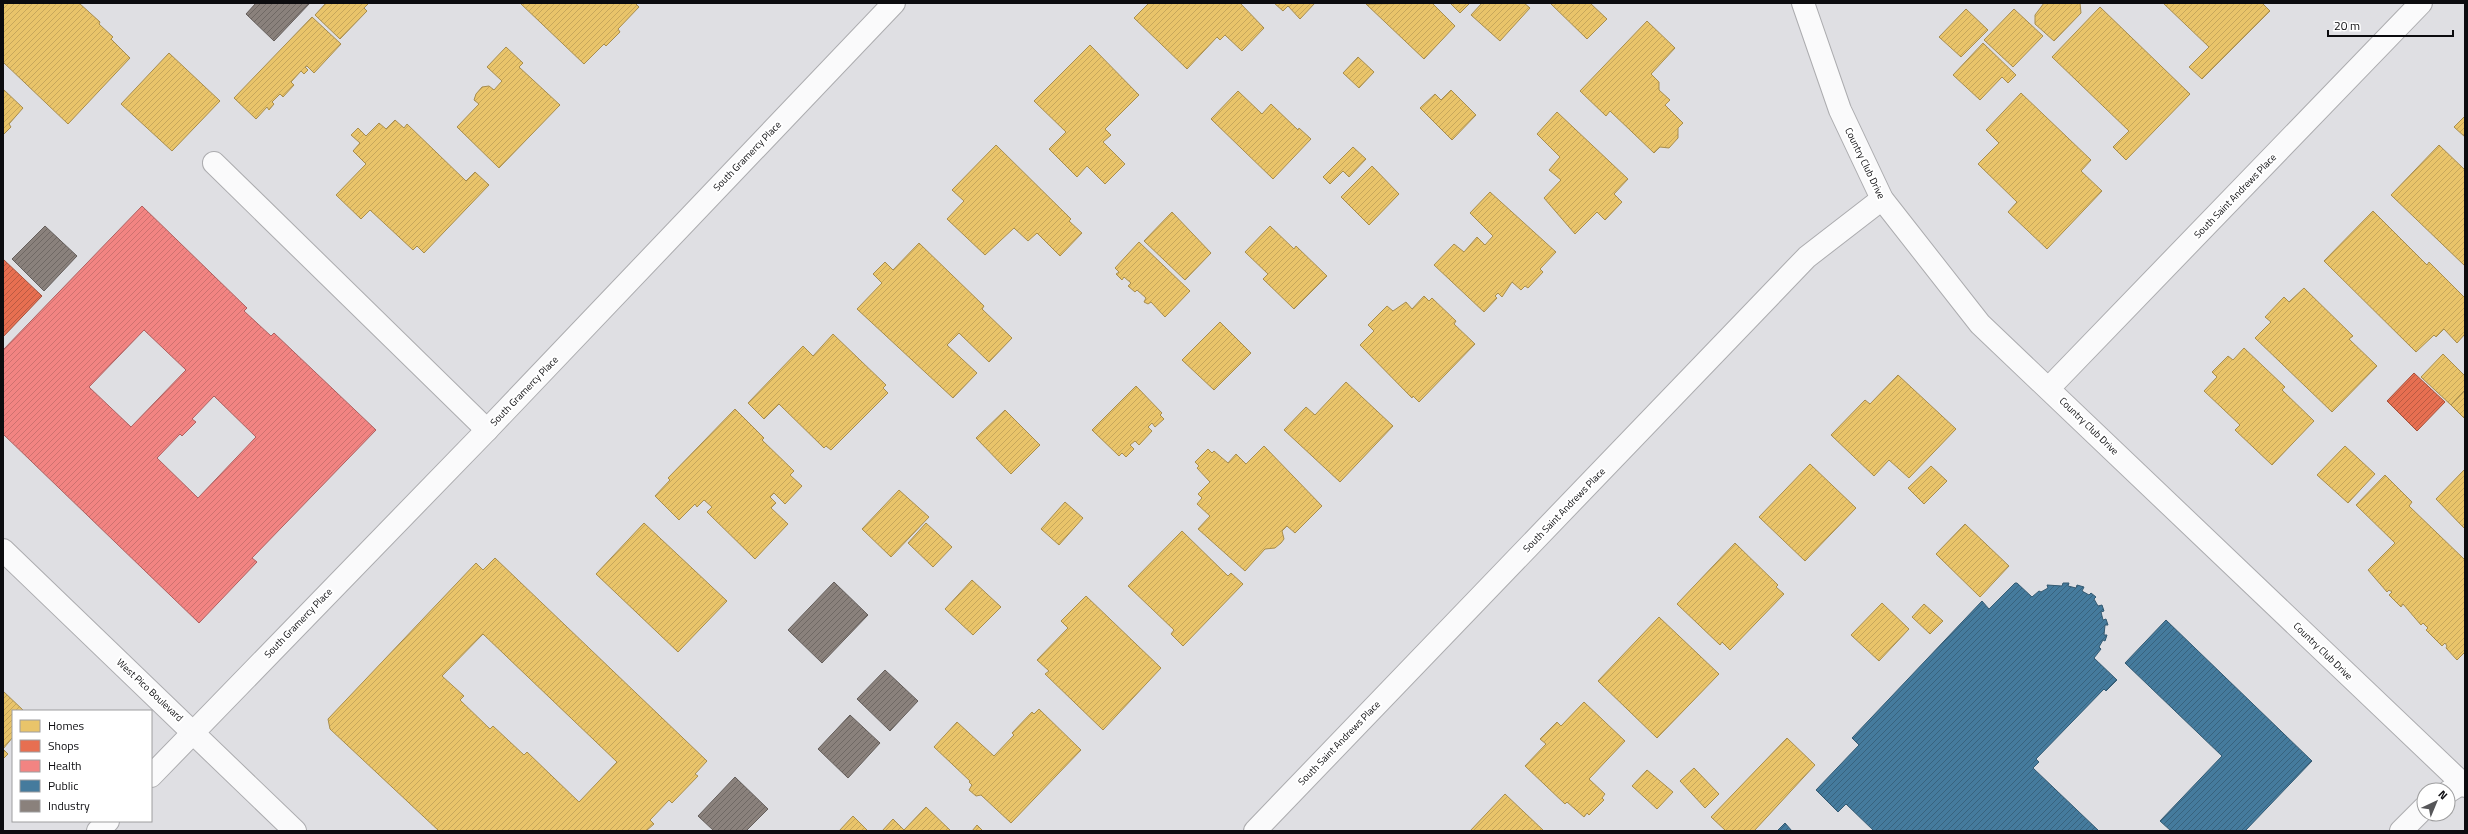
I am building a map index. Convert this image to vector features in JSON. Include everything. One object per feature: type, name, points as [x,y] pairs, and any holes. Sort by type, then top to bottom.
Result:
[{"type":"street","name":"South Gramercy Place","points":[[152,775],[487,430],[894,3]]},
{"type":"street","name":"Country Club Drive","points":[[1803,3],[1840,110],[1882,198],[1980,324],[2049,388],[2460,785]]},
{"type":"street","name":"South Saint Andrews Place","points":[[2049,388],[2421,3]]},
{"type":"street","points":[[214,163],[487,430]]},
{"type":"street","name":"South Saint Andrews Place","points":[[1255,831],[1807,257],[1882,198]]},
{"type":"street","name":"West Pico Boulevard","points":[[3,550],[194,731],[295,831]]},
{"type":"street","points":[[2401,831],[2416,816]]},
{"type":"street","points":[[98,831],[107,822]]},
{"type":"building: Homes","points":[[3,3],[79,3],[100,22],[99,24],[113,37],[111,39],[130,58],[68,124],[3,62]]},
{"type":"building: Homes","points":[[326,3],[369,3],[364,8],[367,11],[340,39],[315,15]]},
{"type":"building: Homes","points":[[520,3],[635,3],[639,7],[618,29],[620,32],[606,46],[604,44],[584,64]]},
{"type":"building: Homes","points":[[1149,3],[1240,3],[1264,28],[1242,51],[1225,35],[1220,40],[1217,37],[1187,69],[1134,18]]},
{"type":"building: Homes","points":[[1274,3],[1315,3],[1300,19],[1288,6],[1283,11]]},
{"type":"building: Homes","points":[[1432,3],[1455,26],[1424,59],[1366,4]]},
{"type":"building: Homes","points":[[1450,3],[1470,3],[1460,13]]},
{"type":"building: Homes","points":[[1482,3],[1524,3],[1530,8],[1500,41],[1471,15]]},
{"type":"building: Homes","points":[[1550,3],[1590,3],[1607,19],[1587,39]]},
{"type":"building: Homes","points":[[2044,3],[2080,3],[2081,13],[2054,41],[2035,24],[2035,15]]},
{"type":"building: Homes","points":[[2163,3],[2262,3],[2270,11],[2202,79],[2189,67],[2209,47]]},
{"type":"building: Homes","points":[[2100,7],[2190,94],[2126,160],[2113,147],[2129,131],[2052,57]]},
{"type":"building: Homes","points":[[1966,9],[1988,30],[1961,57],[1939,37]]},
{"type":"building: Homes","points":[[2014,9],[2043,36],[2013,67],[1984,40]]},
{"type":"building: Homes","points":[[312,17],[341,44],[314,73],[307,66],[305,67],[308,70],[304,74],[301,71],[291,82],[294,85],[283,97],[280,94],[272,102],[274,104],[269,110],[267,107],[256,119],[234,98]]},
{"type":"building: Homes","points":[[1647,21],[1675,48],[1651,74],[1659,82],[1659,90],[1670,100],[1665,105],[1683,123],[1678,128],[1678,138],[1669,148],[1660,147],[1654,153],[1610,111],[1606,116],[1580,91]]},
{"type":"building: Homes","points":[[1983,43],[2016,75],[2008,83],[2002,77],[1980,100],[1953,75]]},
{"type":"building: Homes","points":[[1090,45],[1139,95],[1105,129],[1111,135],[1103,142],[1125,164],[1105,184],[1087,166],[1077,177],[1049,149],[1066,132],[1034,101]]},
{"type":"building: Homes","points":[[506,47],[523,63],[519,67],[560,105],[499,168],[457,127],[479,104],[474,100],[476,94],[482,87],[489,86],[494,90],[502,81],[487,67]]},
{"type":"building: Homes","points":[[169,53],[220,101],[172,151],[121,104]]},
{"type":"building: Homes","points":[[1358,57],[1374,72],[1359,88],[1343,73]]},
{"type":"building: Homes","points":[[3,89],[23,108],[9,124],[11,127],[3,135]]},
{"type":"building: Homes","points":[[1451,90],[1476,115],[1452,140],[1420,108],[1435,94],[1441,100]]},
{"type":"building: Homes","points":[[1238,91],[1262,114],[1271,104],[1298,130],[1299,128],[1311,139],[1273,179],[1211,119]]},
{"type":"building: Homes","points":[[2021,93],[2091,160],[2081,171],[2102,191],[2047,249],[2008,212],[2017,202],[1978,164],[1999,143],[1986,130]]},
{"type":"building: Homes","points":[[1557,112],[1628,179],[1614,194],[1622,202],[1605,220],[1597,212],[1575,234],[1544,198],[1561,180],[1549,170],[1560,157],[1537,134]]},
{"type":"building: Homes","points":[[2465,116],[2465,137],[2454,127]]},
{"type":"building: Homes","points":[[395,120],[404,128],[407,124],[466,181],[475,172],[489,185],[424,253],[417,246],[413,250],[370,210],[361,219],[336,195],[366,164],[353,151],[360,143],[351,135],[358,128],[366,136],[379,123],[386,129]]},
{"type":"building: Homes","points":[[996,145],[1071,219],[1069,221],[1082,233],[1060,256],[1037,233],[1028,241],[1014,228],[985,255],[947,219],[964,201],[952,190]]},
{"type":"building: Homes","points":[[2439,145],[2465,170],[2465,266],[2391,195]]},
{"type":"building: Homes","points":[[1353,147],[1366,159],[1349,177],[1343,171],[1330,184],[1323,177]]},
{"type":"building: Homes","points":[[1372,166],[1399,194],[1369,225],[1341,197]]},
{"type":"building: Homes","points":[[1490,192],[1556,252],[1540,269],[1543,272],[1528,288],[1525,286],[1521,290],[1512,282],[1502,297],[1498,293],[1495,296],[1497,298],[1484,312],[1434,265],[1454,244],[1464,252],[1477,237],[1485,245],[1493,236],[1470,213]]},
{"type":"building: Homes","points":[[2373,211],[2427,265],[2429,262],[2465,298],[2465,334],[2457,343],[2444,329],[2436,337],[2434,335],[2416,352],[2324,261]]},
{"type":"building: Homes","points":[[1172,212],[1211,253],[1185,280],[1144,241]]},
{"type":"building: Homes","points":[[1270,226],[1294,249],[1296,246],[1327,276],[1294,309],[1263,279],[1268,274],[1245,252]]},
{"type":"building: Homes","points":[[1139,242],[1190,291],[1165,317],[1151,302],[1148,304],[1144,302],[1146,298],[1137,290],[1135,292],[1128,286],[1131,283],[1124,277],[1122,280],[1116,274],[1119,272],[1115,268]]},
{"type":"building: Homes","points":[[919,243],[984,306],[982,309],[1012,338],[989,362],[959,333],[947,345],[977,373],[953,398],[857,309],[882,283],[873,274],[885,262],[893,270]]},
{"type":"building: Homes","points":[[2304,288],[2353,336],[2349,339],[2377,366],[2332,412],[2255,338],[2271,322],[2265,317],[2284,297],[2289,302]]},
{"type":"building: Homes","points":[[1424,296],[1429,301],[1432,298],[1456,321],[1454,324],[1475,344],[1419,402],[1413,396],[1412,398],[1360,345],[1374,331],[1368,325],[1387,306],[1393,311],[1406,302],[1412,309]]},
{"type":"building: Homes","points":[[1220,322],[1251,353],[1214,390],[1182,360]]},
{"type":"building: Homes","points":[[833,334],[886,385],[883,388],[888,393],[831,450],[826,446],[824,448],[779,404],[764,419],[748,403],[803,346],[813,356]]},
{"type":"building: Homes","points":[[2244,348],[2285,387],[2282,390],[2314,421],[2272,465],[2235,430],[2240,425],[2204,391],[2217,377],[2212,372],[2228,356],[2233,360]]},
{"type":"building: Homes","points":[[2443,354],[2465,376],[2465,390],[2451,405],[2421,377]]},
{"type":"building: Homes","points":[[1898,375],[1956,429],[1909,478],[1889,460],[1874,476],[1831,435],[1865,400],[1870,404]]},
{"type":"building: Homes","points":[[1346,382],[1393,426],[1340,482],[1284,430],[1306,407],[1315,415]]},
{"type":"building: Homes","points":[[1136,386],[1162,413],[1160,415],[1164,419],[1155,427],[1152,423],[1148,427],[1152,431],[1139,445],[1135,441],[1130,445],[1134,449],[1126,457],[1122,453],[1119,456],[1092,430]]},
{"type":"building: Homes","points":[[2465,390],[2465,419],[2451,405]]},
{"type":"building: Homes","points":[[735,409],[764,438],[762,440],[794,471],[790,475],[802,486],[785,504],[774,493],[770,497],[776,503],[771,508],[788,524],[755,559],[707,512],[712,507],[704,500],[697,507],[695,504],[679,520],[655,496],[670,480],[668,478]]},
{"type":"building: Homes","points":[[1005,410],[1040,445],[1011,474],[976,438]]},
{"type":"building: Homes","points":[[1264,446],[1322,506],[1295,533],[1287,526],[1282,531],[1284,539],[1281,543],[1275,548],[1265,549],[1245,571],[1198,529],[1210,516],[1197,504],[1202,498],[1198,494],[1210,482],[1197,468],[1199,466],[1195,462],[1208,449],[1212,453],[1214,451],[1228,463],[1236,454],[1246,464]]},
{"type":"building: Homes","points":[[2345,446],[2375,474],[2348,503],[2317,475]]},
{"type":"building: Homes","points":[[1810,464],[1856,508],[1805,561],[1759,517]]},
{"type":"building: Homes","points":[[1931,466],[1947,481],[1924,504],[1908,488]]},
{"type":"building: Homes","points":[[2465,469],[2465,529],[2436,499]]},
{"type":"building: Homes","points":[[2385,475],[2412,502],[2409,506],[2465,560],[2465,652],[2457,660],[2446,648],[2447,646],[2445,643],[2442,646],[2426,630],[2428,628],[2423,623],[2421,625],[2403,604],[2401,607],[2389,595],[2392,592],[2389,590],[2387,592],[2368,570],[2395,543],[2356,505]]},
{"type":"building: Homes","points":[[899,490],[929,517],[891,557],[862,529]]},
{"type":"building: Homes","points":[[1065,502],[1083,518],[1059,545],[1041,529]]},
{"type":"building: Homes","points":[[644,523],[727,601],[678,652],[596,574]]},
{"type":"building: Homes","points":[[926,523],[952,547],[933,567],[908,543]]},
{"type":"building: Homes","points":[[1965,524],[2009,566],[1980,597],[1936,554]]},
{"type":"building: Homes","points":[[1182,531],[1228,576],[1231,573],[1243,584],[1183,646],[1171,634],[1174,630],[1128,586]]},
{"type":"building: Homes","points":[[1735,543],[1778,585],[1776,587],[1784,594],[1730,650],[1722,642],[1720,645],[1677,604]]},
{"type":"building: Homes","points":[[495,558],[707,761],[695,774],[698,776],[672,803],[669,800],[650,820],[654,824],[646,831],[439,831],[330,729],[328,719],[476,563],[483,570]],"holes":[[[483,634],[617,762],[579,802],[527,752],[524,755],[493,726],[490,729],[460,700],[464,696],[442,676]]]},
{"type":"building: Homes","points":[[972,580],[1001,607],[973,635],[945,609]]},
{"type":"building: Homes","points":[[1086,596],[1161,668],[1103,730],[1045,674],[1049,671],[1037,660],[1068,628],[1061,621]]},
{"type":"building: Homes","points":[[1882,603],[1909,629],[1879,661],[1851,635]]},
{"type":"building: Homes","points":[[1924,604],[1943,621],[1930,634],[1912,617]]},
{"type":"building: Homes","points":[[1659,617],[1719,674],[1657,738],[1598,681]]},
{"type":"building: Homes","points":[[3,691],[23,710],[12,710],[12,738],[3,749]]},
{"type":"building: Homes","points":[[1584,702],[1625,741],[1589,779],[1605,794],[1602,798],[1604,800],[1589,815],[1587,813],[1584,817],[1567,802],[1565,804],[1525,766],[1546,744],[1540,739],[1557,722],[1561,726]]},
{"type":"building: Homes","points":[[1039,709],[1081,750],[1011,823],[981,795],[976,796],[969,790],[972,785],[969,782],[970,781],[934,747],[957,722],[994,756],[1014,735],[1012,733],[1032,712],[1034,714]]},
{"type":"building: Homes","points":[[1787,738],[1815,765],[1754,831],[1726,831],[1711,817]]},
{"type":"building: Homes","points":[[3,749],[8,754],[3,759]]},
{"type":"building: Homes","points":[[1694,768],[1719,794],[1705,808],[1680,781]]},
{"type":"building: Homes","points":[[1647,770],[1673,792],[1657,809],[1632,786]]},
{"type":"building: Homes","points":[[1505,794],[1544,831],[1470,831]]},
{"type":"building: Homes","points":[[926,807],[951,831],[882,831],[893,819],[904,830]]},
{"type":"building: Homes","points":[[853,816],[868,831],[839,831]]},
{"type":"building: Homes","points":[[977,825],[983,831],[972,831]]},
{"type":"building: Shops","points":[[3,259],[42,296],[3,337]]},
{"type":"building: Shops","points":[[2414,373],[2445,402],[2417,431],[2387,401]]},
{"type":"building: Health","points":[[142,206],[247,308],[244,311],[271,336],[274,333],[376,430],[252,558],[257,562],[199,623],[3,434],[3,350]],"holes":[[[144,330],[186,370],[131,427],[89,387]],[[214,396],[256,437],[198,498],[157,458],[180,434],[182,436],[196,422],[192,419]]]},
{"type":"building: Public","points":[[2015,583],[2017,583],[2032,597],[2039,591],[2041,592],[2048,588],[2047,585],[2062,586],[2063,583],[2069,583],[2068,586],[2076,588],[2077,585],[2084,587],[2082,591],[2089,595],[2091,593],[2096,597],[2094,599],[2098,606],[2102,605],[2104,611],[2101,612],[2103,620],[2106,619],[2108,625],[2105,625],[2104,635],[2107,635],[2105,641],[2103,640],[2099,647],[2101,649],[2094,658],[2117,680],[2106,691],[2104,689],[2036,759],[2039,762],[2033,768],[2099,831],[1874,831],[1846,804],[1838,812],[1816,790],[1859,745],[1852,738],[1982,601],[1989,609]]},
{"type":"building: Public","points":[[2166,620],[2312,761],[2245,831],[2171,831],[2160,821],[2222,756],[2125,663]]},
{"type":"building: Public","points":[[1785,823],[1792,831],[1777,831]]},
{"type":"building: Industry","points":[[256,3],[310,3],[274,41],[246,14]]},
{"type":"building: Industry","points":[[45,226],[77,256],[44,291],[12,259]]},
{"type":"building: Industry","points":[[834,582],[868,615],[822,663],[788,630]]},
{"type":"building: Industry","points":[[885,670],[918,701],[890,731],[857,699]]},
{"type":"building: Industry","points":[[850,715],[880,743],[848,778],[818,749]]},
{"type":"building: Industry","points":[[735,777],[768,809],[746,831],[714,831],[698,816]]}]
